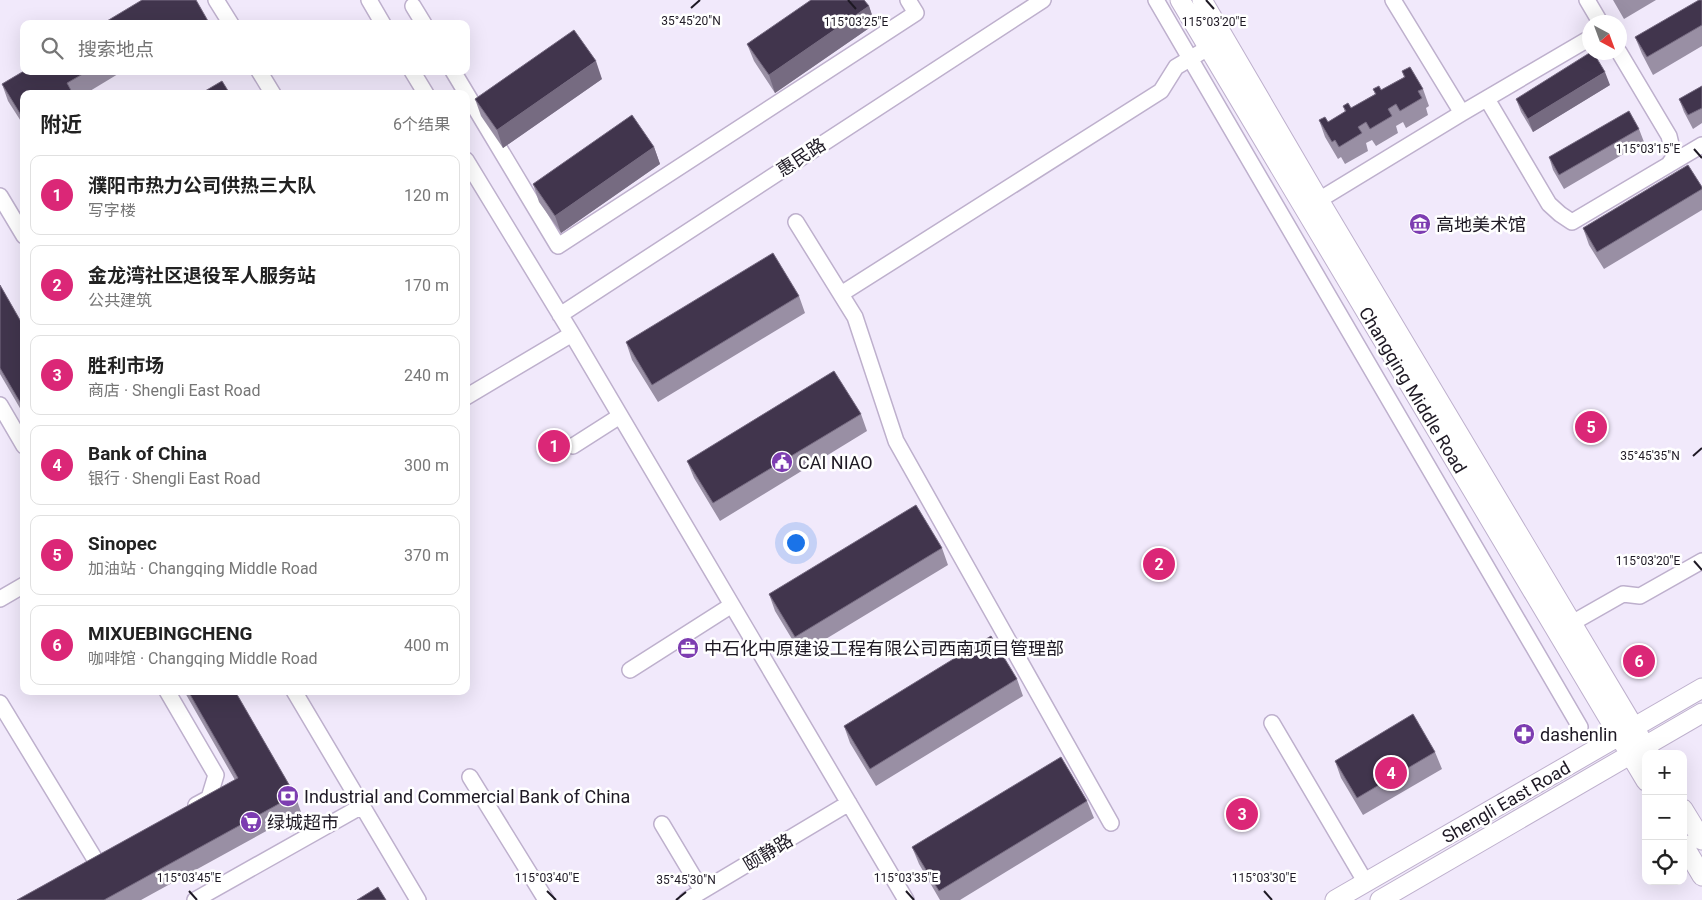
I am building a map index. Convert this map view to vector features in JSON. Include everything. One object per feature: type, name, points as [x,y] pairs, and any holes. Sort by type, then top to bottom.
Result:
[{"type":"main road","name":"Changqing Middle Road","points":[[1180,0],[1627,732],[1642,752]]},
{"type":"main road","name":"Changqing Middle Road","points":[[1202,0],[1319,200],[1572,623],[1627,732]]},
{"type":"main road","name":"Shengli East Road","points":[[1336,900],[1702,688]]},
{"type":"main road","name":"Shengli East Road","points":[[1645,750],[1702,713]]},
{"type":"main road","name":"Shengli East Road","points":[[1380,900],[1642,752]]},
{"type":"main road","points":[[1687,816],[1702,840]]},
{"type":"main road","points":[[1687,851],[1702,876]]},
{"type":"street","points":[[216,0],[228,20]]},
{"type":"street","points":[[369,0],[381,20]]},
{"type":"street","points":[[470,99],[558,246],[916,13],[908,0]]},
{"type":"street","name":"惠民路","points":[[560,314],[1043,0]]},
{"type":"street","points":[[1156,0],[1580,727]]},
{"type":"street","points":[[1393,0],[1462,113]]},
{"type":"street","points":[[1587,0],[1596,15]]},
{"type":"street","points":[[413,6],[422,20]]},
{"type":"street","points":[[841,294],[1161,91],[1176,67],[1224,38]]},
{"type":"street","points":[[1319,200],[1582,43]]},
{"type":"street","points":[[1623,60],[1669,136],[1674,157],[1669,164]]},
{"type":"street","points":[[261,75],[271,90]]},
{"type":"street","points":[[414,75],[424,90]]},
{"type":"street","points":[[455,75],[464,90]]},
{"type":"street","points":[[1487,99],[1549,204],[1572,222],[1702,145]]},
{"type":"street","points":[[470,167],[572,334],[906,900]]},
{"type":"street","points":[[0,196],[20,229]]},
{"type":"street","points":[[796,222],[855,317],[896,441],[1111,823]]},
{"type":"street","points":[[470,395],[572,334]]},
{"type":"street","points":[[0,405],[20,439]]},
{"type":"street","points":[[573,446],[620,416]]},
{"type":"street","points":[[1572,623],[1623,594],[1640,596],[1702,561]]},
{"type":"street","points":[[0,599],[20,587]]},
{"type":"street","points":[[630,670],[732,605]]},
{"type":"street","points":[[169,695],[216,775],[209,798],[183,813]]},
{"type":"street","points":[[296,695],[418,900]]},
{"type":"street","points":[[0,703],[96,861]]},
{"type":"street","points":[[1272,723],[1366,882]]},
{"type":"street","points":[[470,777],[546,900]]},
{"type":"street","name":"颐静路","points":[[687,900],[849,803]]},
{"type":"street","points":[[194,900],[362,806]]},
{"type":"street","points":[[662,824],[702,891]]},
{"type":"building","points":[[142,0],[196,0],[207,20],[109,20]]},
{"type":"building","points":[[811,0],[864,0],[869,6],[769,75],[747,44]]},
{"type":"building","points":[[1702,0],[1702,25],[1647,57],[1635,37]]},
{"type":"building","points":[[574,30],[596,61],[497,130],[475,99]]},
{"type":"building","points":[[1582,58],[1582,60],[1598,60],[1605,72],[1528,119],[1516,99]]},
{"type":"building","points":[[1410,67],[1423,89],[1418,91],[1422,98],[1400,111],[1396,104],[1388,109],[1392,116],[1370,129],[1366,122],[1358,127],[1362,133],[1339,147],[1335,140],[1332,142],[1319,120],[1325,117],[1328,122],[1346,111],[1343,106],[1348,103],[1351,108],[1376,94],[1373,89],[1379,86],[1381,90],[1405,77],[1402,71]]},
{"type":"building","points":[[20,73],[20,75],[81,75],[67,83],[71,90],[20,90],[20,113],[2,84]]},
{"type":"building","points":[[222,81],[228,90],[207,90]]},
{"type":"building","points":[[1702,86],[1702,108],[1688,115],[1679,99]]},
{"type":"building","points":[[1629,111],[1639,129],[1559,175],[1549,157]]},
{"type":"building","points":[[632,115],[654,147],[555,216],[533,184]]},
{"type":"building","points":[[1688,165],[1702,189],[1597,252],[1583,228]]},
{"type":"building","points":[[773,253],[799,296],[652,385],[626,342]]},
{"type":"building","points":[[0,285],[20,320],[20,402],[0,368]]},
{"type":"building","points":[[834,371],[861,414],[713,503],[687,461]]},
{"type":"building","points":[[916,505],[942,548],[795,637],[769,594]]},
{"type":"building","points":[[991,636],[1017,679],[870,769],[844,726]]},
{"type":"building","points":[[190,695],[237,695],[295,795],[104,900],[17,900],[238,778]]},
{"type":"building","points":[[1413,714],[1435,752],[1357,798],[1335,761]]},
{"type":"building","points":[[1061,757],[1087,801],[939,891],[912,847]]},
{"type":"building","points":[[378,887],[386,900],[357,900]]},
{"type":"place","name":"高地美术馆","points":[[1420,224]]},
{"type":"place","name":"Sinopec","points":[[1591,427]]},
{"type":"place","name":"濮阳市热力公司供热三大队","points":[[554,446]]},
{"type":"place","name":"CAI NIAO","points":[[782,462]]},
{"type":"place","name":"金龙湾社区退役军人服务站","points":[[1159,564]]},
{"type":"place","name":"中石化中原建设工程有限公司西南项目管理部","points":[[688,648]]},
{"type":"place","name":"MIXUEBINGCHENG","points":[[1639,661]]},
{"type":"place","name":"dashenlin","points":[[1524,734]]},
{"type":"place","name":"Bank of China","points":[[1391,773]]},
{"type":"place","name":"Industrial and Commercial Bank of China","points":[[288,796]]},
{"type":"place","name":"胜利市场","points":[[1242,814]]},
{"type":"place","name":"绿城超市","points":[[251,822]]}]
